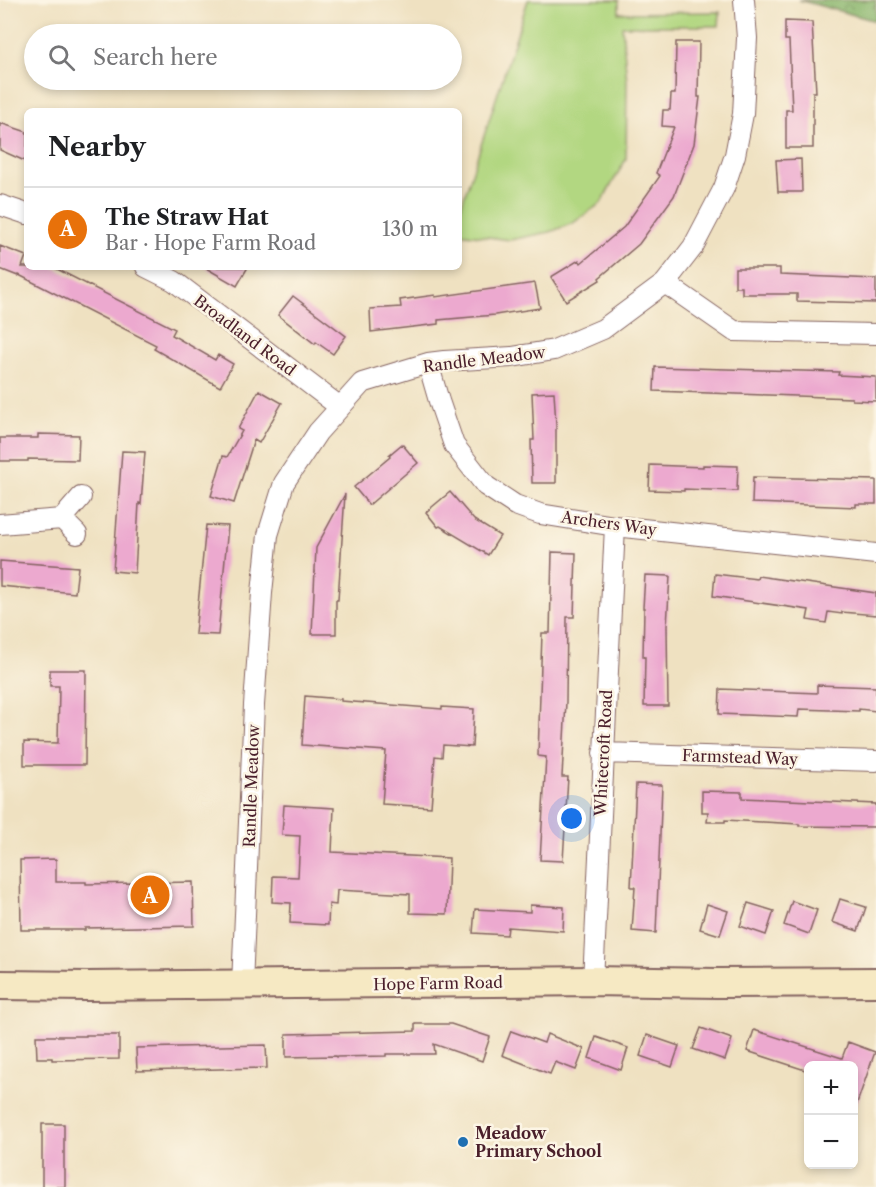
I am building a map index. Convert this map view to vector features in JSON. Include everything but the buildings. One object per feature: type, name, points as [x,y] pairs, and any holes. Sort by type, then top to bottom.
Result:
[{"type":"street","name":"Randle Meadow","points":[[243,985],[255,696],[268,535],[285,483],[318,432],[362,383],[428,363],[512,357],[554,350],[603,329],[665,283],[693,247],[724,188],[735,155],[742,114],[747,38],[744,0]]},
{"type":"street","points":[[0,205],[24,213]]},
{"type":"street","name":"Broadland Road","points":[[160,270],[178,274],[340,407]]},
{"type":"street","points":[[665,283],[734,332],[876,334]]},
{"type":"street","name":"Archers Way","points":[[428,363],[454,445],[486,486],[515,505],[540,514],[615,526],[876,554]]},
{"type":"street","points":[[0,524],[62,519],[81,497]]},
{"type":"street","points":[[62,519],[77,534]]},
{"type":"street","name":"Whitecroft Road","points":[[593,981],[615,526]]},
{"type":"street","name":"Farmstead Way","points":[[603,753],[876,761]]},
{"type":"street","name":"Hope Farm Road","points":[[0,985],[593,981],[876,982]]},
{"type":"green space","points":[[528,0],[619,0],[619,13],[720,12],[719,26],[622,26],[627,82],[626,159],[601,203],[573,223],[550,232],[510,240],[462,233],[462,204]]},
{"type":"green space","points":[[799,0],[876,0],[876,21]]},
{"type":"place","name":"The Straw Hat","points":[[150,895]]},
{"type":"place","name":"Meadow Primary School","points":[[463,1142]]}]
